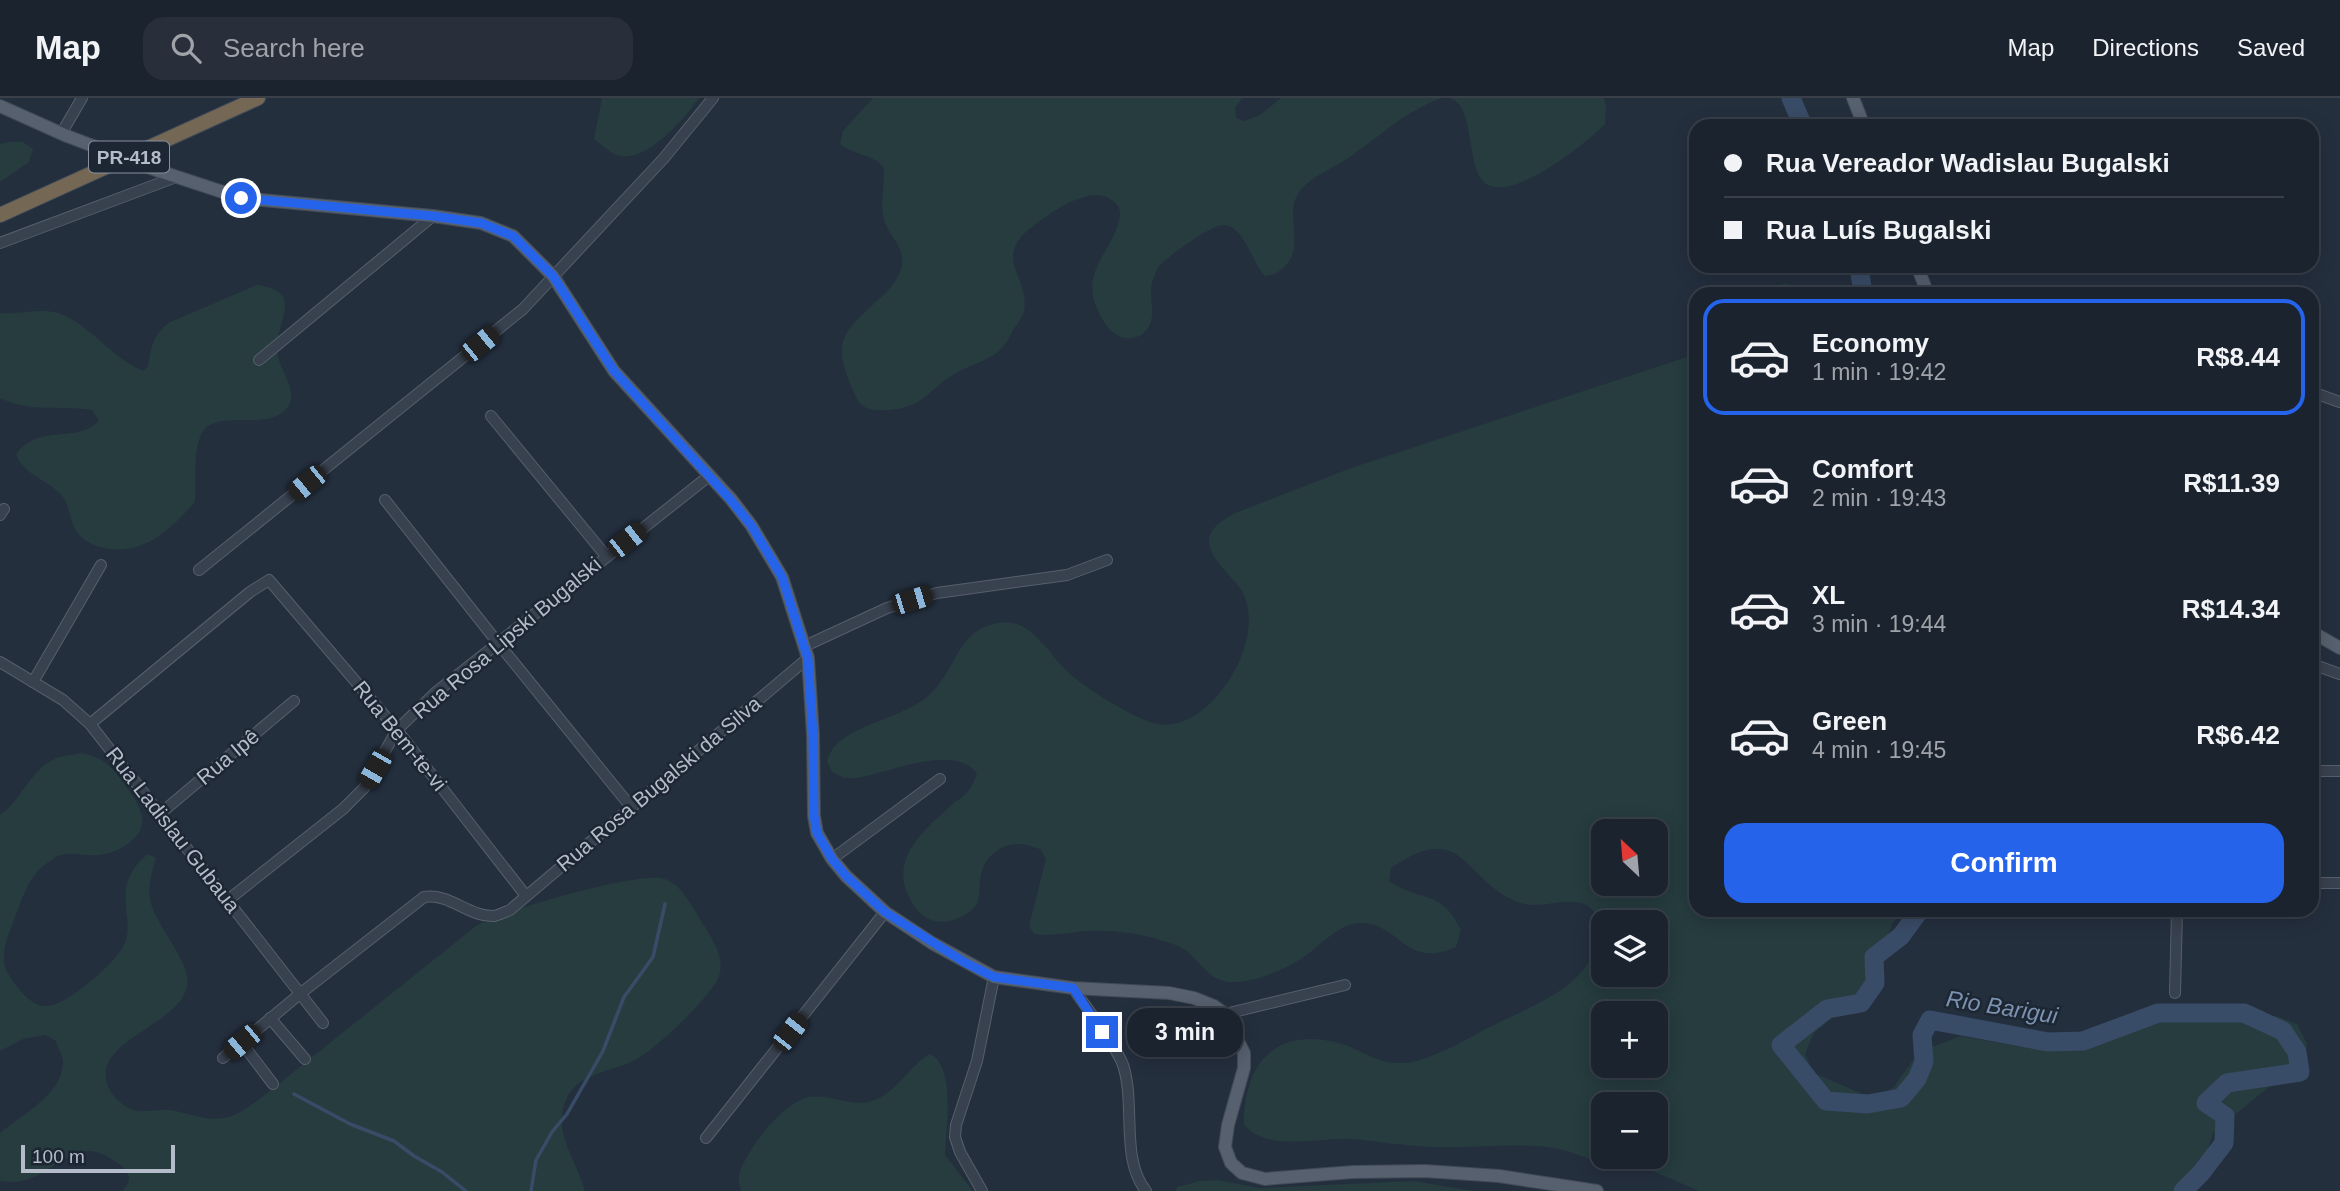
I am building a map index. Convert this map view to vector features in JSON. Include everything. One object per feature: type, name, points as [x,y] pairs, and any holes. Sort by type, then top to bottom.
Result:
[{"type":"highway","name":"PR-418","points":[[0,215],[258,98]]},
{"type":"main road","points":[[1853,98],[1861,119]]},
{"type":"main road","points":[[0,106],[64,135],[156,170],[241,198],[433,216],[481,223],[513,236],[553,276],[614,371],[751,525],[782,577],[806,652],[813,735],[814,816],[817,833],[832,859],[846,876],[885,912],[953,956],[994,977],[1073,988],[1169,993],[1194,998],[1225,1014],[1244,1053],[1244,1068],[1228,1125],[1225,1147],[1231,1163],[1242,1173],[1265,1179],[1353,1172],[1425,1171],[1499,1176],[1597,1191]]},
{"type":"main road","points":[[2319,636],[2340,648]]},
{"type":"street","points":[[64,135],[82,98]]},
{"type":"street","points":[[199,570],[523,309],[664,158],[713,98]]},
{"type":"street","points":[[0,243],[176,177]]},
{"type":"street","points":[[259,360],[433,216]]},
{"type":"street","points":[[2319,394],[2340,402]]},
{"type":"street","points":[[491,416],[606,556]]},
{"type":"street","name":"Rua Rosa Lipski Bugalski","points":[[228,900],[365,788],[397,730],[435,693],[709,476]]},
{"type":"street","points":[[385,500],[631,807]]},
{"type":"street","name":"Rua Rosa Bugalski da Silva","points":[[301,993],[424,897],[438,895],[476,912],[495,916],[510,910],[806,652],[887,608],[937,593],[1067,575],[1107,560]]},
{"type":"street","points":[[33,682],[101,565]]},
{"type":"street","name":"Rua Bem-te-vi","points":[[90,724],[250,592],[269,580],[397,730],[526,897]]},
{"type":"street","name":"Rua Ladislau Gubaua","points":[[0,662],[63,700],[90,724],[323,1023]]},
{"type":"street","points":[[2319,666],[2340,674]]},
{"type":"street","name":"Rua Ipê","points":[[161,813],[294,701]]},
{"type":"street","points":[[2319,771],[2340,771]]},
{"type":"street","points":[[832,859],[940,779]]},
{"type":"street","points":[[2319,883],[2340,883]]},
{"type":"street","points":[[706,1138],[885,912]]},
{"type":"street","points":[[2175,993],[2177,917]]},
{"type":"street","points":[[982,1191],[960,1152],[955,1136],[956,1125],[977,1062],[994,977]]},
{"type":"street","points":[[1225,1014],[1345,985]]},
{"type":"street","points":[[1073,988],[1123,1062],[1129,1091],[1132,1159],[1137,1180],[1146,1191]]},
{"type":"street","points":[[223,1058],[301,993]]},
{"type":"street","points":[[270,1018],[305,1059]]},
{"type":"street","points":[[242,1042],[273,1084]]},
{"type":"green space","points":[[602,98],[699,98],[663,138],[640,153],[628,156],[614,154],[594,139]]},
{"type":"green space","points":[[873,98],[1242,98],[1235,108],[1236,118],[1245,121],[1260,115],[1281,98],[1442,98],[1404,117],[1299,192],[1293,211],[1293,251],[1290,260],[1277,273],[1265,276],[1242,238],[1226,225],[1220,225],[1195,238],[1177,251],[1157,270],[1151,289],[1151,322],[1144,333],[1135,337],[1122,337],[1110,329],[1093,298],[1095,273],[1117,228],[1120,215],[1118,207],[1104,196],[1094,195],[1061,207],[1033,226],[1014,248],[1015,268],[1025,300],[1024,312],[1004,346],[992,356],[947,379],[919,401],[901,408],[882,410],[869,409],[860,402],[849,381],[842,353],[850,329],[891,287],[902,264],[899,248],[884,218],[884,168],[875,160],[840,144],[843,131]]},
{"type":"green space","points":[[1448,98],[1604,98],[1605,124],[1566,157],[1530,179],[1497,187],[1485,183],[1479,175],[1463,111],[1457,102]]},
{"type":"green space","points":[[23,142],[33,149],[29,162],[0,182],[0,144]]},
{"type":"green space","points":[[1786,283],[1799,287],[1770,287]]},
{"type":"green space","points":[[257,285],[272,288],[281,294],[285,302],[277,352],[291,391],[289,405],[274,417],[217,422],[202,433],[197,448],[195,502],[166,531],[132,548],[100,547],[85,540],[76,531],[62,496],[30,472],[16,454],[36,439],[81,431],[99,420],[92,410],[23,406],[0,398],[0,313],[46,311],[61,314],[72,319],[121,358],[143,371],[148,367],[156,336],[170,322]]},
{"type":"green space","points":[[1689,356],[1689,917],[1898,917],[1893,922],[1868,989],[1814,1033],[1805,1054],[1814,1073],[1874,1099],[1893,1088],[1919,1052],[1961,1036],[2022,1047],[2090,1042],[2193,1009],[2239,1018],[2276,1016],[2297,1024],[2307,1044],[2303,1066],[2276,1081],[2213,1133],[2196,1187],[2191,1191],[1699,1191],[1648,1169],[1668,1169],[1668,1092],[1591,1092],[1591,1159],[1554,1148],[1431,1147],[1351,1139],[1294,1142],[1267,1139],[1254,1134],[1244,1125],[1245,1102],[1250,1082],[1258,1066],[1270,1053],[1284,1044],[1322,1040],[1345,1045],[1388,1062],[1414,1062],[1444,1051],[1555,994],[1577,976],[1591,958],[1591,987],[1668,987],[1668,910],[1592,910],[1576,902],[1537,905],[1521,903],[1496,890],[1460,857],[1447,850],[1433,849],[1415,854],[1391,868],[1389,881],[1400,888],[1430,898],[1446,908],[1461,930],[1456,947],[1426,953],[1415,950],[1377,926],[1356,923],[1340,929],[1305,956],[1272,974],[1228,982],[1210,974],[1189,953],[1168,942],[1124,932],[1034,934],[1029,926],[1046,859],[1040,849],[1018,844],[1006,846],[991,856],[982,871],[976,904],[965,915],[938,922],[923,916],[908,896],[905,887],[905,862],[917,839],[968,791],[977,774],[967,765],[953,760],[938,760],[857,778],[844,778],[832,772],[827,761],[834,747],[851,734],[923,700],[940,683],[965,642],[973,634],[986,626],[1004,622],[1025,628],[1071,675],[1098,695],[1144,720],[1168,725],[1199,713],[1226,685],[1237,667],[1248,628],[1248,610],[1243,593],[1217,562],[1210,548],[1210,535],[1218,524],[1233,514],[1351,468]]},
{"type":"green space","points":[[82,753],[103,761],[123,781],[141,812],[140,831],[122,848],[99,855],[64,854],[38,871],[24,894],[9,932],[4,963],[17,987],[38,1005],[53,1005],[76,993],[110,964],[123,947],[128,925],[126,891],[129,879],[148,854],[156,858],[150,883],[150,899],[158,920],[179,955],[187,977],[187,987],[172,1010],[111,1057],[106,1069],[107,1083],[114,1096],[131,1109],[170,1110],[216,1119],[236,1114],[256,1102],[476,926],[540,902],[601,886],[651,878],[672,882],[688,900],[715,945],[721,963],[719,976],[695,1008],[646,1053],[628,1063],[587,1078],[571,1091],[562,1112],[562,1124],[567,1147],[585,1191],[122,1191],[129,1180],[125,1170],[110,1158],[95,1152],[70,1156],[32,1178],[17,1182],[0,1181],[0,1133],[48,1094],[56,1085],[63,1063],[56,1041],[45,1035],[23,1039],[0,1051],[0,815],[34,775],[50,761]]},
{"type":"green space","points":[[930,1054],[938,1061],[946,1085],[948,1115],[945,1155],[973,1191],[741,1191],[739,1175],[749,1153],[766,1129],[788,1108],[809,1097],[818,1096],[860,1103],[877,1099],[885,1095]]},
{"type":"green space","points":[[1218,1180],[1259,1188],[1414,1181],[1473,1191],[1176,1191],[1177,1187]]},
{"type":"waterway","name":"Rio Barigui","points":[[1791,98],[1800,119]]},
{"type":"waterway","name":"Rio Barigui","points":[[1860,273],[1862,287]]},
{"type":"waterway","points":[[531,1191],[536,1160],[552,1132],[567,1114],[603,1051],[624,997],[653,957],[665,904]]},
{"type":"waterway","name":"Rio Barigui","points":[[1915,917],[1901,936],[1874,957],[1875,983],[1861,1003],[1827,1009],[1781,1045],[1826,1101],[1868,1104],[1901,1098],[1917,1079],[1924,1062],[1922,1035],[1930,1020],[2048,1042],[2083,1041],[2158,1013],[2244,1013],[2283,1031],[2297,1052],[2300,1072],[2227,1083],[2206,1103],[2225,1116],[2224,1143],[2183,1191]]},
{"type":"waterway","points":[[294,1094],[350,1124],[394,1141],[466,1191]]},
{"type":"route","points":[[241,198],[433,216],[481,223],[513,236],[553,276],[614,371],[751,525],[782,577],[808,659],[814,816],[817,833],[832,859],[846,876],[885,912],[964,962],[994,977],[1073,988],[1102,1032]]}]
